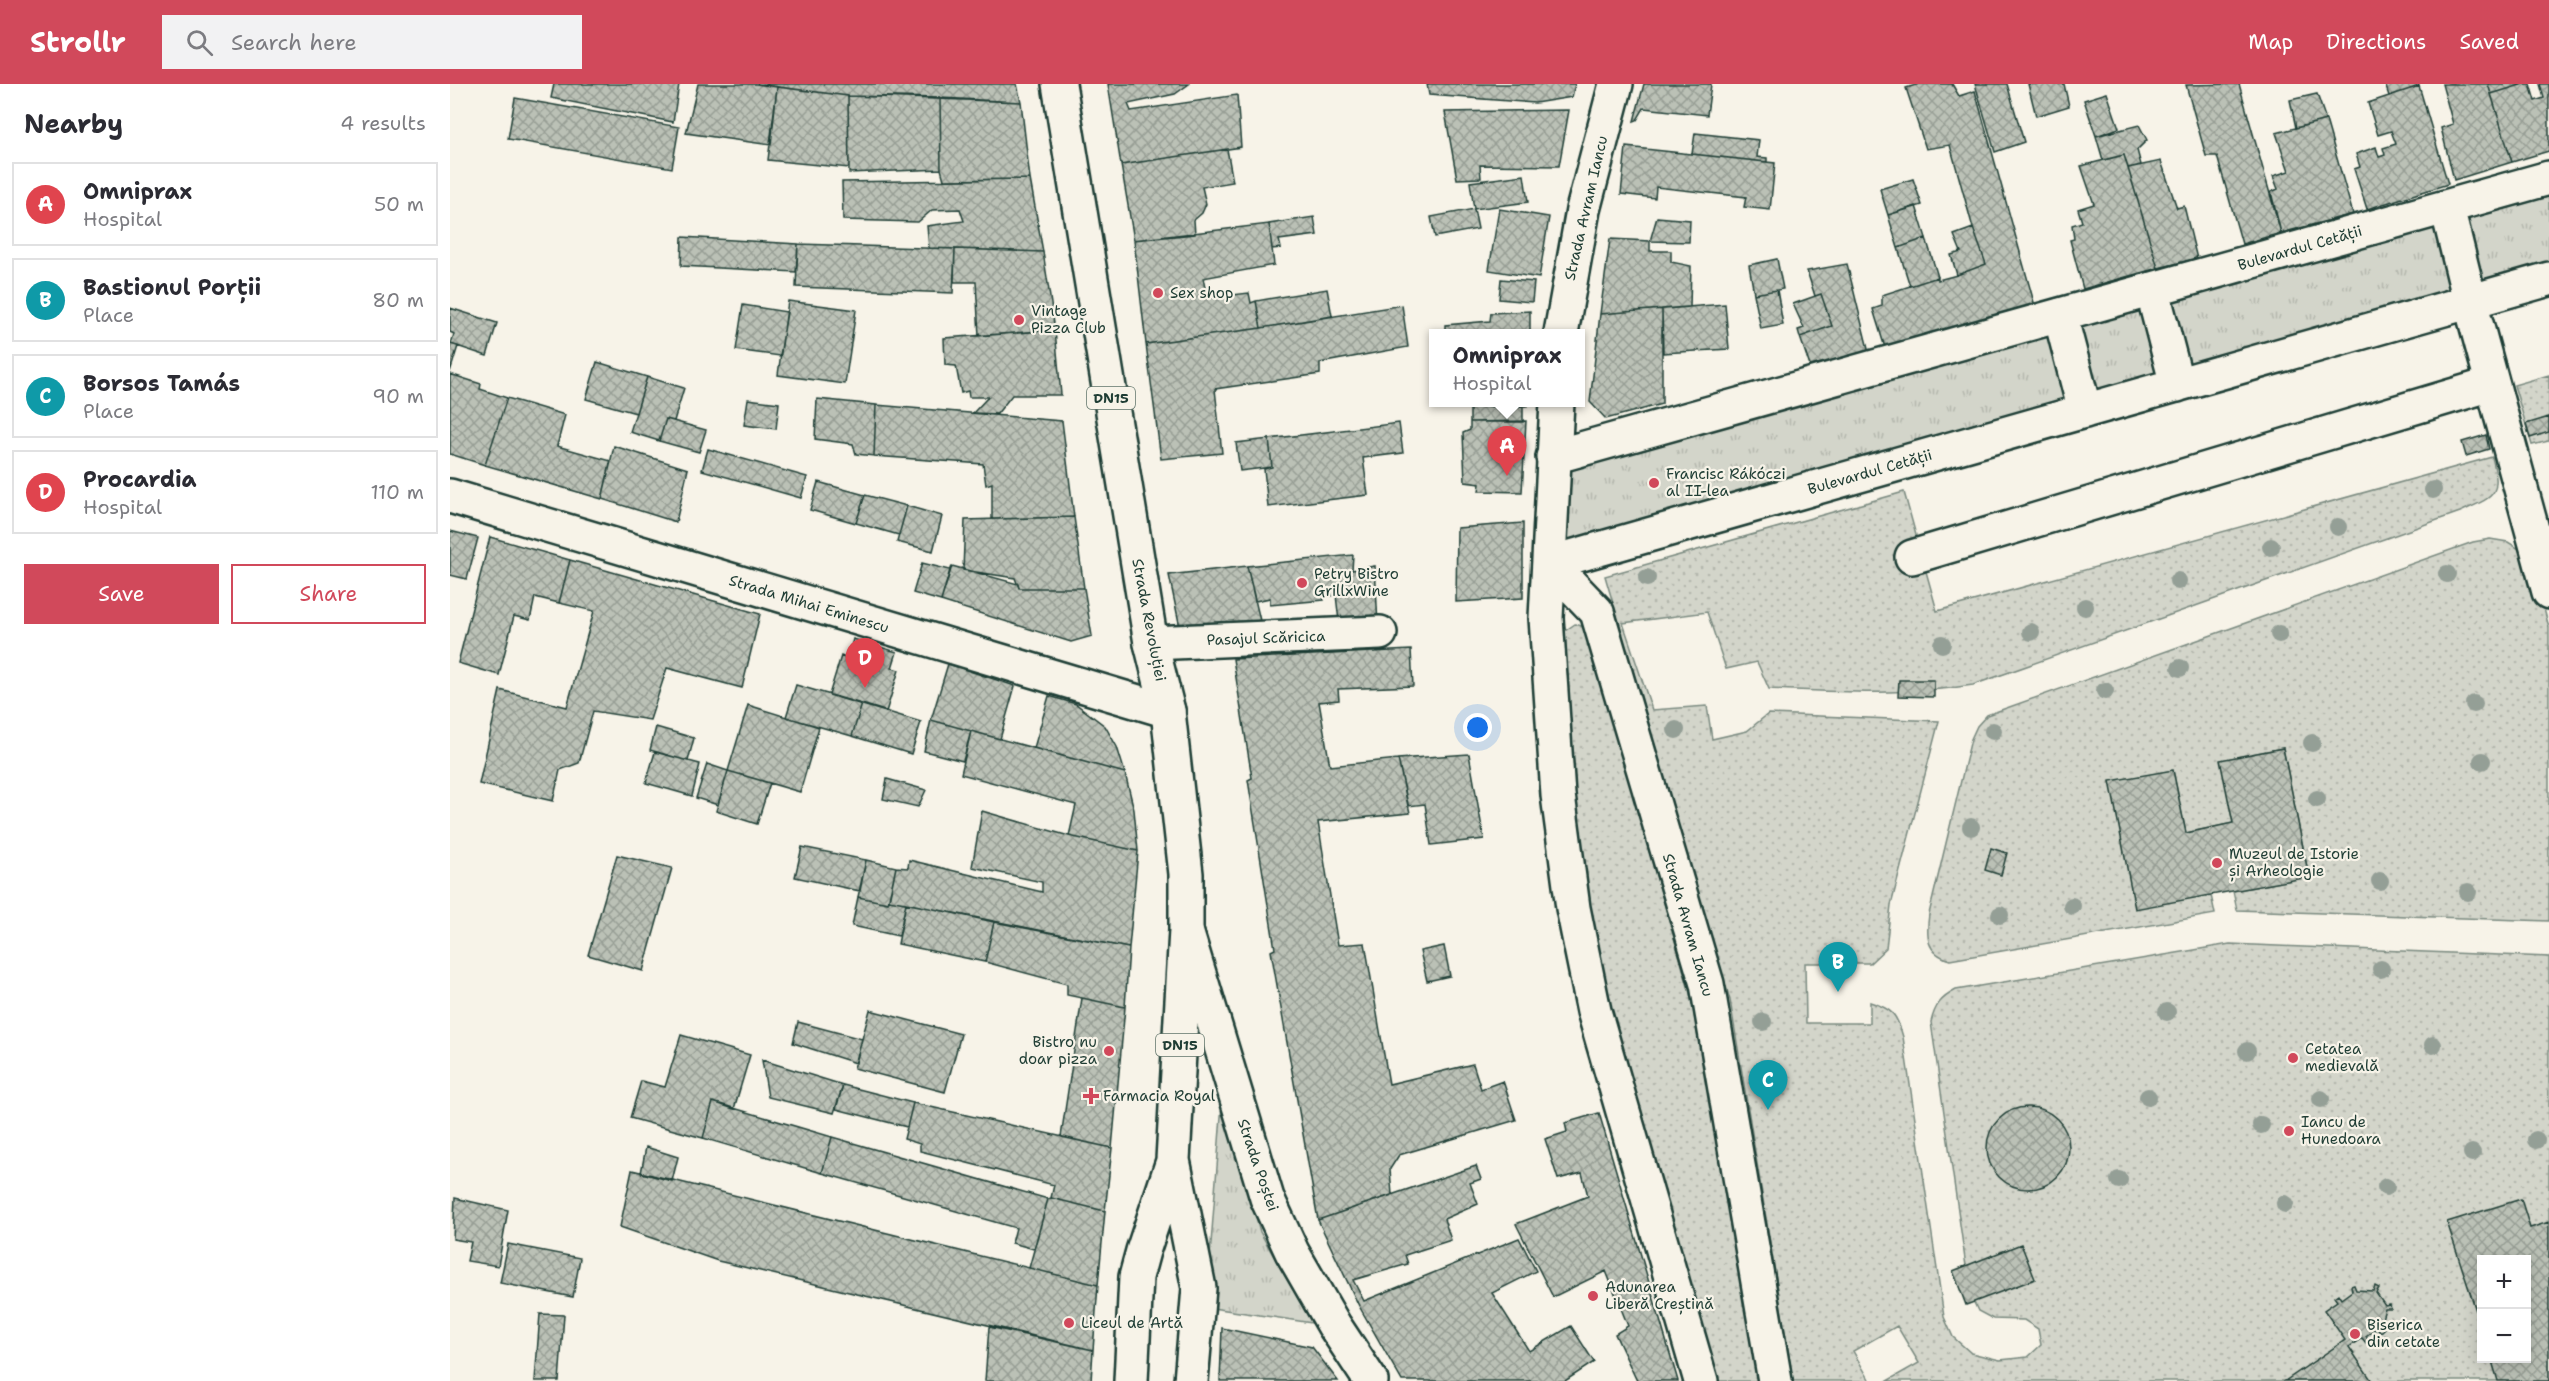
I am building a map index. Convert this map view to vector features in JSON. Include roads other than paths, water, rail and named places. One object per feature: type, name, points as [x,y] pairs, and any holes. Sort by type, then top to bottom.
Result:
[{"type":"street","name":"Strada Revoluției","points":[[1059,84],[1151,643],[1168,711],[1186,874],[1186,930],[1173,1160],[1199,1288],[1191,1381]]},
{"type":"street","name":"Strada Avram Iancu","points":[[1562,329],[1583,210],[1616,84]]},
{"type":"street","name":"Bulevardul Cetății","points":[[1553,457],[2549,178]]},
{"type":"street","points":[[2447,207],[2470,301],[2549,592]]},
{"type":"street","name":"Bulevardul Cetății","points":[[1551,563],[2549,279]]},
{"type":"street","points":[[2152,289],[2177,385]]},
{"type":"street","points":[[2060,315],[2085,411]]},
{"type":"street","points":[[1912,557],[2493,384]]},
{"type":"street","points":[[1557,407],[1553,457],[1551,563],[1546,618],[1558,795],[1573,908],[1594,1011],[1701,1381]]},
{"type":"street","name":"Strada Mihai Eminescu","points":[[450,496],[1168,711]]},
{"type":"street","name":"Strada Avram Iancu","points":[[1551,563],[1597,612],[1707,984],[1775,1381]]},
{"type":"street","name":"Pasajul Scăricica","points":[[1151,643],[1380,633]]},
{"type":"street","name":"Strada Poștei","points":[[1186,930],[1267,1198],[1292,1252],[1334,1325],[1371,1381]]},
{"type":"street","name":"Strada Revoluției","points":[[1131,1381],[1136,1277],[1173,1160]]},
{"type":"place","name":"Sex shop","points":[[1158,293]]},
{"type":"place","name":"Vintage Pizza Club","points":[[1019,320]]},
{"type":"place","name":"Omniprax","points":[[1507,476]]},
{"type":"place","name":"Francisc Rákóczi al II-lea","points":[[1654,483]]},
{"type":"place","name":"Petry Bistro GrillxWine","points":[[1302,583]]},
{"type":"place","name":"Procardia","points":[[865,688]]},
{"type":"place","name":"Muzeul de Istorie și Arheologie","points":[[2217,863]]},
{"type":"place","name":"Bastionul Porții","points":[[1838,992]]},
{"type":"place","name":"Bistro nu doar pizza","points":[[1109,1051]]},
{"type":"place","name":"Cetatea medievală","points":[[2293,1058]]},
{"type":"place","name":"Farmacia Royal","points":[[1091,1096]]},
{"type":"place","name":"Borsos Tamás","points":[[1768,1110]]},
{"type":"place","name":"Iancu de Hunedoara","points":[[2289,1131]]},
{"type":"place","name":"Adunarea Liberă Creștină","points":[[1593,1296]]},
{"type":"place","name":"Liceul de Artă","points":[[1069,1323]]},
{"type":"place","name":"Biserica din cetate","points":[[2355,1334]]}]
